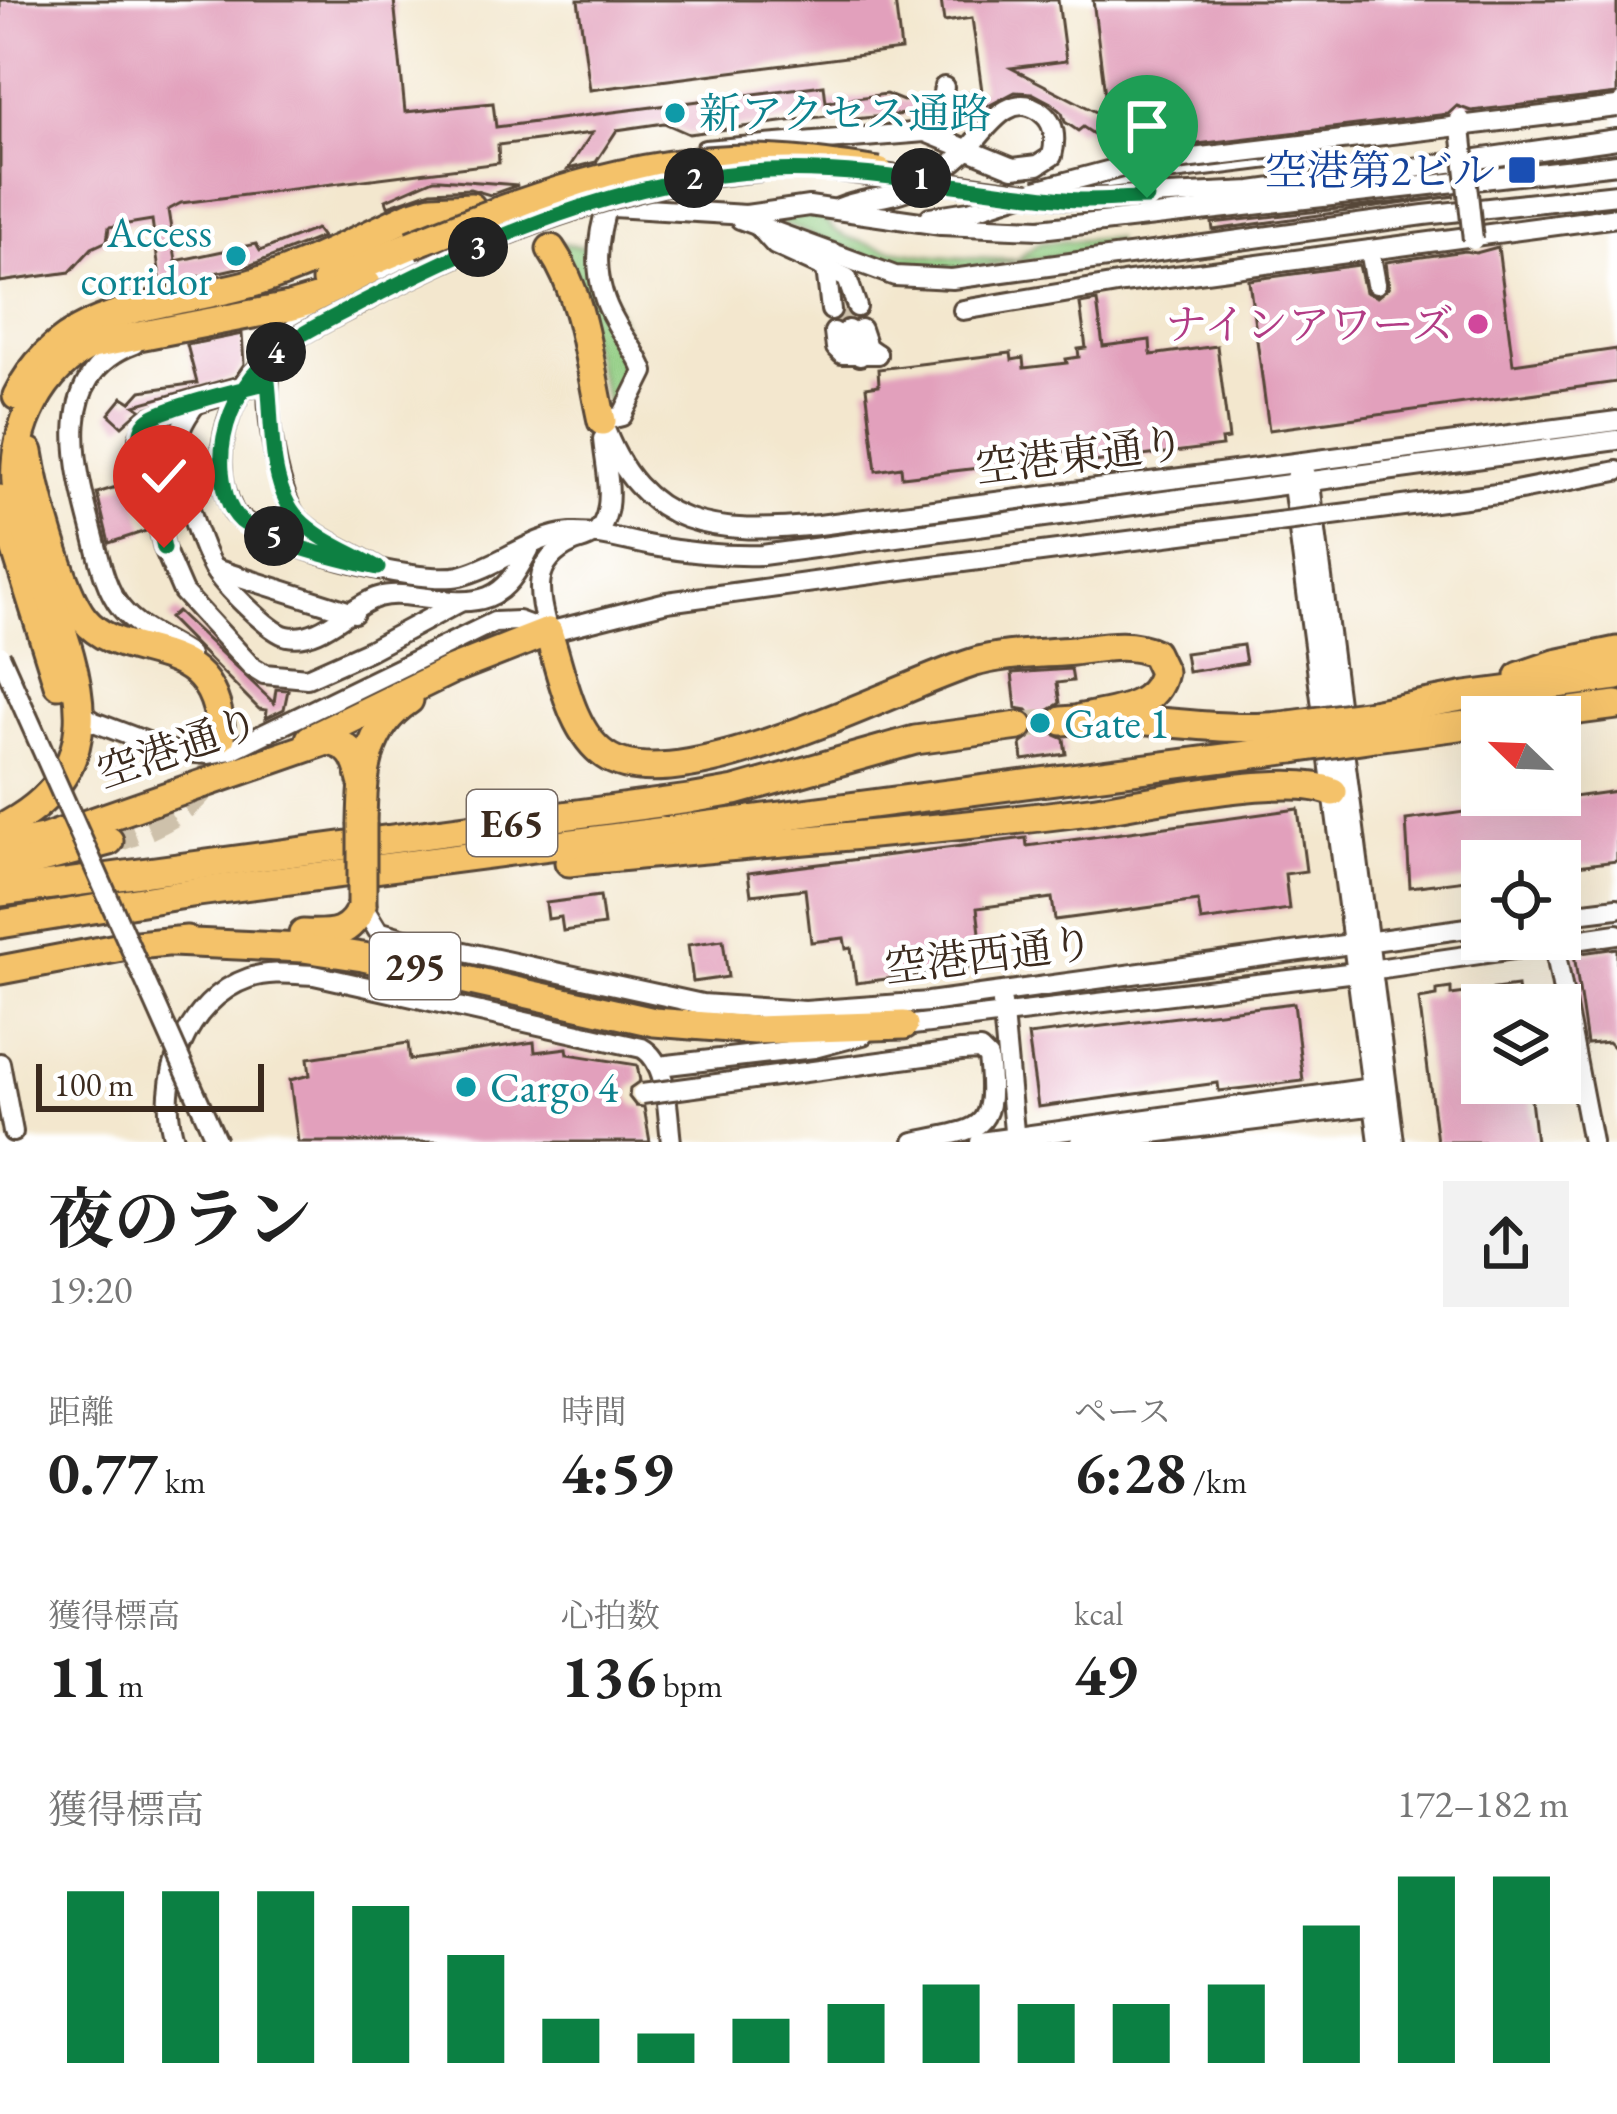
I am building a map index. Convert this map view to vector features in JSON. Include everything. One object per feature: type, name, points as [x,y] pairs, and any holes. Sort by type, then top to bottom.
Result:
[{"type":"highway","points":[[239,318],[534,196],[660,165],[751,158],[880,172]]},
{"type":"highway","points":[[0,446],[25,379],[66,335],[115,314],[282,273],[410,216],[471,206]]},
{"type":"highway","points":[[550,249],[563,268],[577,306],[602,421]]},
{"type":"highway","points":[[92,345],[239,318],[367,284]]},
{"type":"highway","points":[[0,829],[48,791],[69,759],[80,724],[81,704],[19,499],[17,451],[30,408],[55,370],[73,354],[188,299]]},
{"type":"highway","points":[[30,408],[32,471],[82,617],[104,634],[168,655],[191,669],[207,688],[219,724]]},
{"type":"highway","points":[[0,499],[62,703],[57,760],[28,810]]},
{"type":"highway","points":[[263,762],[449,671],[548,632]]},
{"type":"highway","name":"E65","points":[[548,632],[587,735],[608,757],[634,765],[716,757],[766,745],[992,658],[1126,646],[1154,652],[1163,672],[1154,693],[1129,708],[1072,720],[1261,728],[1291,737]]},
{"type":"highway","name":"295","points":[[0,970],[127,946],[337,934],[355,922],[362,905],[362,781],[375,736],[399,706],[548,632]]},
{"type":"highway","points":[[1466,695],[1555,664],[1617,651]]},
{"type":"highway","name":"E65","points":[[1373,726],[1466,695],[1617,676]]},
{"type":"highway","points":[[1581,710],[1617,705]]},
{"type":"highway","name":"E65","points":[[0,924],[1291,737],[1373,726],[1461,724]]},
{"type":"highway","name":"E65","points":[[0,892],[689,800],[929,737],[1019,726]]},
{"type":"highway","name":"空港通り","points":[[0,848],[43,839],[316,743],[338,742],[354,753],[362,781]]},
{"type":"highway","points":[[277,882],[330,884],[465,873],[1089,811],[1180,795],[1307,783],[1333,792]]},
{"type":"highway","points":[[0,870],[109,841]]},
{"type":"highway","name":"295","points":[[172,942],[363,956],[654,1022],[755,1030],[904,1025]]},
{"type":"street","points":[[925,132],[938,121],[944,88]]},
{"type":"street","points":[[548,632],[537,588],[539,574],[553,555],[595,535],[608,508],[602,421],[622,416],[644,372],[604,301],[596,260],[602,218],[624,170],[645,158],[754,143],[925,132],[967,150],[1012,168],[1038,165],[1052,156],[1056,139],[1047,117],[1033,107],[1013,107],[995,116],[967,150],[919,186],[834,210]]},
{"type":"street","points":[[1026,193],[1126,166],[1617,111]]},
{"type":"street","points":[[920,221],[1067,183],[1617,111]]},
{"type":"street","points":[[1460,119],[1473,240]]},
{"type":"street","points":[[378,568],[266,534],[234,513],[224,487],[222,462],[229,415],[261,366],[322,323],[498,238],[676,181],[764,171],[880,172],[1070,200],[1252,191],[1617,140]]},
{"type":"street","points":[[378,568],[312,530],[288,505],[279,484],[268,382],[271,362],[286,334],[305,316],[462,238],[526,214],[607,206],[746,215],[809,206],[986,229],[1040,229],[1617,164]]},
{"type":"street","points":[[718,213],[895,275],[952,279],[1424,215],[1617,194]]},
{"type":"street","points":[[963,310],[1617,218]]},
{"type":"street","points":[[754,222],[775,245],[833,272],[844,308]]},
{"type":"street","points":[[1370,250],[1376,284]]},
{"type":"street","points":[[173,330],[125,347],[94,374],[77,412],[73,452],[115,600],[141,627],[198,663],[211,684],[219,724]]},
{"type":"street","points":[[848,330],[867,347],[868,355],[842,354],[836,348],[848,330]]},
{"type":"street","points":[[268,382],[150,418],[140,438],[164,548],[183,592],[251,666],[283,678],[307,678],[460,602]]},
{"type":"street","points":[[196,404],[179,434],[178,459],[213,568],[275,632],[306,635],[380,596],[477,601],[501,591],[532,546]]},
{"type":"street","name":"空港東通り","points":[[602,421],[620,464],[651,498],[692,521],[742,531],[842,523],[1617,421]]},
{"type":"street","name":"空港東通り","points":[[378,568],[434,580],[484,568],[570,533],[716,556],[762,555],[1617,440]]},
{"type":"street","points":[[1299,464],[1381,1096],[1394,1142]]},
{"type":"street","points":[[1505,493],[1617,470]]},
{"type":"street","points":[[1302,484],[1333,792],[1361,943]]},
{"type":"street","points":[[81,704],[94,722],[152,746],[209,754],[254,741],[482,626],[506,620],[548,632],[667,602],[1505,493],[1617,484]]},
{"type":"street","points":[[213,568],[354,613]]},
{"type":"street","points":[[0,655],[217,1142]]},
{"type":"street","name":"空港西通り","points":[[362,905],[378,931],[702,1004],[805,1011],[1001,992],[1461,929]]},
{"type":"street","points":[[1581,912],[1617,908]]},
{"type":"street","name":"空港西通り","points":[[1581,938],[1617,934]]},
{"type":"street","name":"空港西通り","points":[[659,1066],[814,1048],[904,1025],[1461,955]]},
{"type":"street","points":[[1557,960],[1592,1142]]},
{"type":"street","points":[[175,1142],[168,1094],[185,1040],[202,1009],[253,976],[314,975],[642,1048],[659,1066],[671,1142]]},
{"type":"street","points":[[1001,992],[1015,1140]]},
{"type":"street","points":[[642,1094],[980,1050],[988,1058],[993,1099],[986,1118],[970,1130],[914,1142]]},
{"type":"street","points":[[0,1064],[13,1132]]},
{"type":"street","points":[[980,1142],[1381,1096]]},
{"type":"street","points":[[1082,1142],[1381,1096]]},
{"type":"street","points":[[1379,1142],[1381,1096]]},
{"type":"green space","points":[[813,214],[863,243],[928,255],[1017,260],[1039,243],[1115,238],[1117,248],[919,275],[773,220]]},
{"type":"green space","points":[[591,236],[636,365],[626,401],[608,405],[561,243],[588,248]]},
{"type":"building","points":[[0,0],[394,0],[405,112],[493,103],[496,127],[824,85],[826,102],[886,94],[903,101],[928,98],[926,112],[843,120],[842,114],[689,134],[664,123],[617,130],[596,162],[568,169],[592,133],[498,145],[499,163],[181,203],[168,210],[176,261],[256,244],[260,251],[316,229],[322,237],[251,265],[161,285],[152,220],[109,227],[107,241],[92,248],[70,272],[0,282]]},
{"type":"building","points":[[578,0],[895,0],[901,50],[590,90]]},
{"type":"building","points":[[941,0],[1058,0],[1066,61],[1011,68],[1108,118],[1093,0],[1617,0],[1617,94],[1471,111],[1457,106],[1448,114],[1181,146],[1180,134],[1148,139],[1147,134],[1098,137],[1083,127],[1078,131],[1051,103],[1032,93],[1015,92],[990,105],[959,108],[958,94],[982,91],[972,18],[944,22]]},
{"type":"building","points":[[434,179],[518,185],[490,195],[470,189],[431,191],[388,206],[386,200]]},
{"type":"building","points":[[1455,196],[1213,230],[1212,223]]},
{"type":"building","points":[[1498,247],[1513,364],[1617,349],[1617,382],[1269,430],[1249,280],[1359,265],[1365,292],[1377,297],[1389,287],[1386,262]]},
{"type":"building","points":[[1097,301],[1103,346],[1150,340],[1151,355],[1217,346],[1229,439],[1221,440],[1222,446],[1086,463],[1085,453],[1058,451],[1045,453],[1047,466],[1023,469],[1022,463],[902,477],[901,467],[876,471],[866,387],[879,385],[878,369],[1011,353],[1012,360],[1023,358],[1024,368],[1067,363],[1066,359],[1079,357],[1078,349],[1086,348],[1080,304]]},
{"type":"building","points":[[242,334],[244,364],[235,377],[135,405],[141,409],[122,426],[109,414],[123,397],[131,402],[141,391],[197,383],[187,345]]},
{"type":"building","points":[[132,482],[146,531],[109,543],[97,493]]},
{"type":"building","points":[[177,611],[274,703],[276,689],[288,690],[284,709],[266,718],[267,710],[259,709],[169,618]]},
{"type":"building","points":[[1243,645],[1246,663],[1188,672],[1185,653]]},
{"type":"building","name":"Gate 1","points":[[1071,669],[1073,681],[1057,683],[1060,703],[1046,712],[1044,721],[1048,732],[1064,739],[1066,754],[1023,760],[1021,744],[1035,734],[1037,722],[1027,710],[1016,708],[1012,673]]},
{"type":"building","points":[[1617,791],[1617,861],[1581,865],[1581,840],[1461,840],[1461,881],[1410,887],[1406,820],[1461,812],[1581,816],[1581,796]]},
{"type":"building","points":[[1298,809],[1306,871],[1285,874],[1289,909],[1201,921],[1198,901],[1055,920],[1052,898],[977,908],[984,966],[856,983],[851,948],[846,949],[844,938],[811,942],[805,889],[751,895],[748,873],[1026,838],[1027,846]]},
{"type":"building","points":[[600,896],[604,925],[563,931],[561,917],[548,919],[546,903]]},
{"type":"building","points":[[723,940],[728,977],[693,982],[688,945]]},
{"type":"building","points":[[1617,948],[1617,1051],[1608,1042],[1587,1044],[1575,960],[1581,960],[1581,953]]},
{"type":"building","points":[[1451,988],[1451,995],[1461,994],[1461,1104],[1531,1104],[1536,1142],[1437,1142],[1419,999]]},
{"type":"building","points":[[1294,1003],[1303,1081],[1219,1091],[1218,1083],[1038,1107],[1028,1035]]},
{"type":"building","name":"Cargo 4","points":[[534,1042],[535,1052],[567,1048],[568,1054],[637,1065],[640,1081],[630,1088],[629,1097],[636,1106],[644,1107],[650,1142],[298,1142],[290,1080],[310,1075],[308,1058],[408,1043],[410,1060]]},
{"type":"tunnel","points":[[845,309],[848,330]]},
{"type":"tunnel","points":[[1019,726],[1062,721]]},
{"type":"tunnel","points":[[109,841],[167,817],[198,793],[217,759],[221,737]]},
{"type":"place","name":"新アクセス通路","points":[[675,113]]},
{"type":"place","name":"空港第2ビル","points":[[1522,170]]},
{"type":"place","name":"Access corridor","points":[[236,256]]},
{"type":"place","name":"ナインアワーズ","points":[[1478,324]]},
{"type":"place","name":"Gate 1","points":[[1040,723]]},
{"type":"place","name":"Cargo 4","points":[[466,1087]]},
{"type":"route","points":[[164,548],[140,438],[143,426],[150,418],[196,404],[268,382],[279,484],[288,505],[312,530],[378,568],[266,534],[234,513],[224,487],[222,462],[229,415],[238,396],[249,380],[275,352],[380,293],[498,238],[676,181],[764,171],[880,172],[1070,200],[1147,198]]}]
